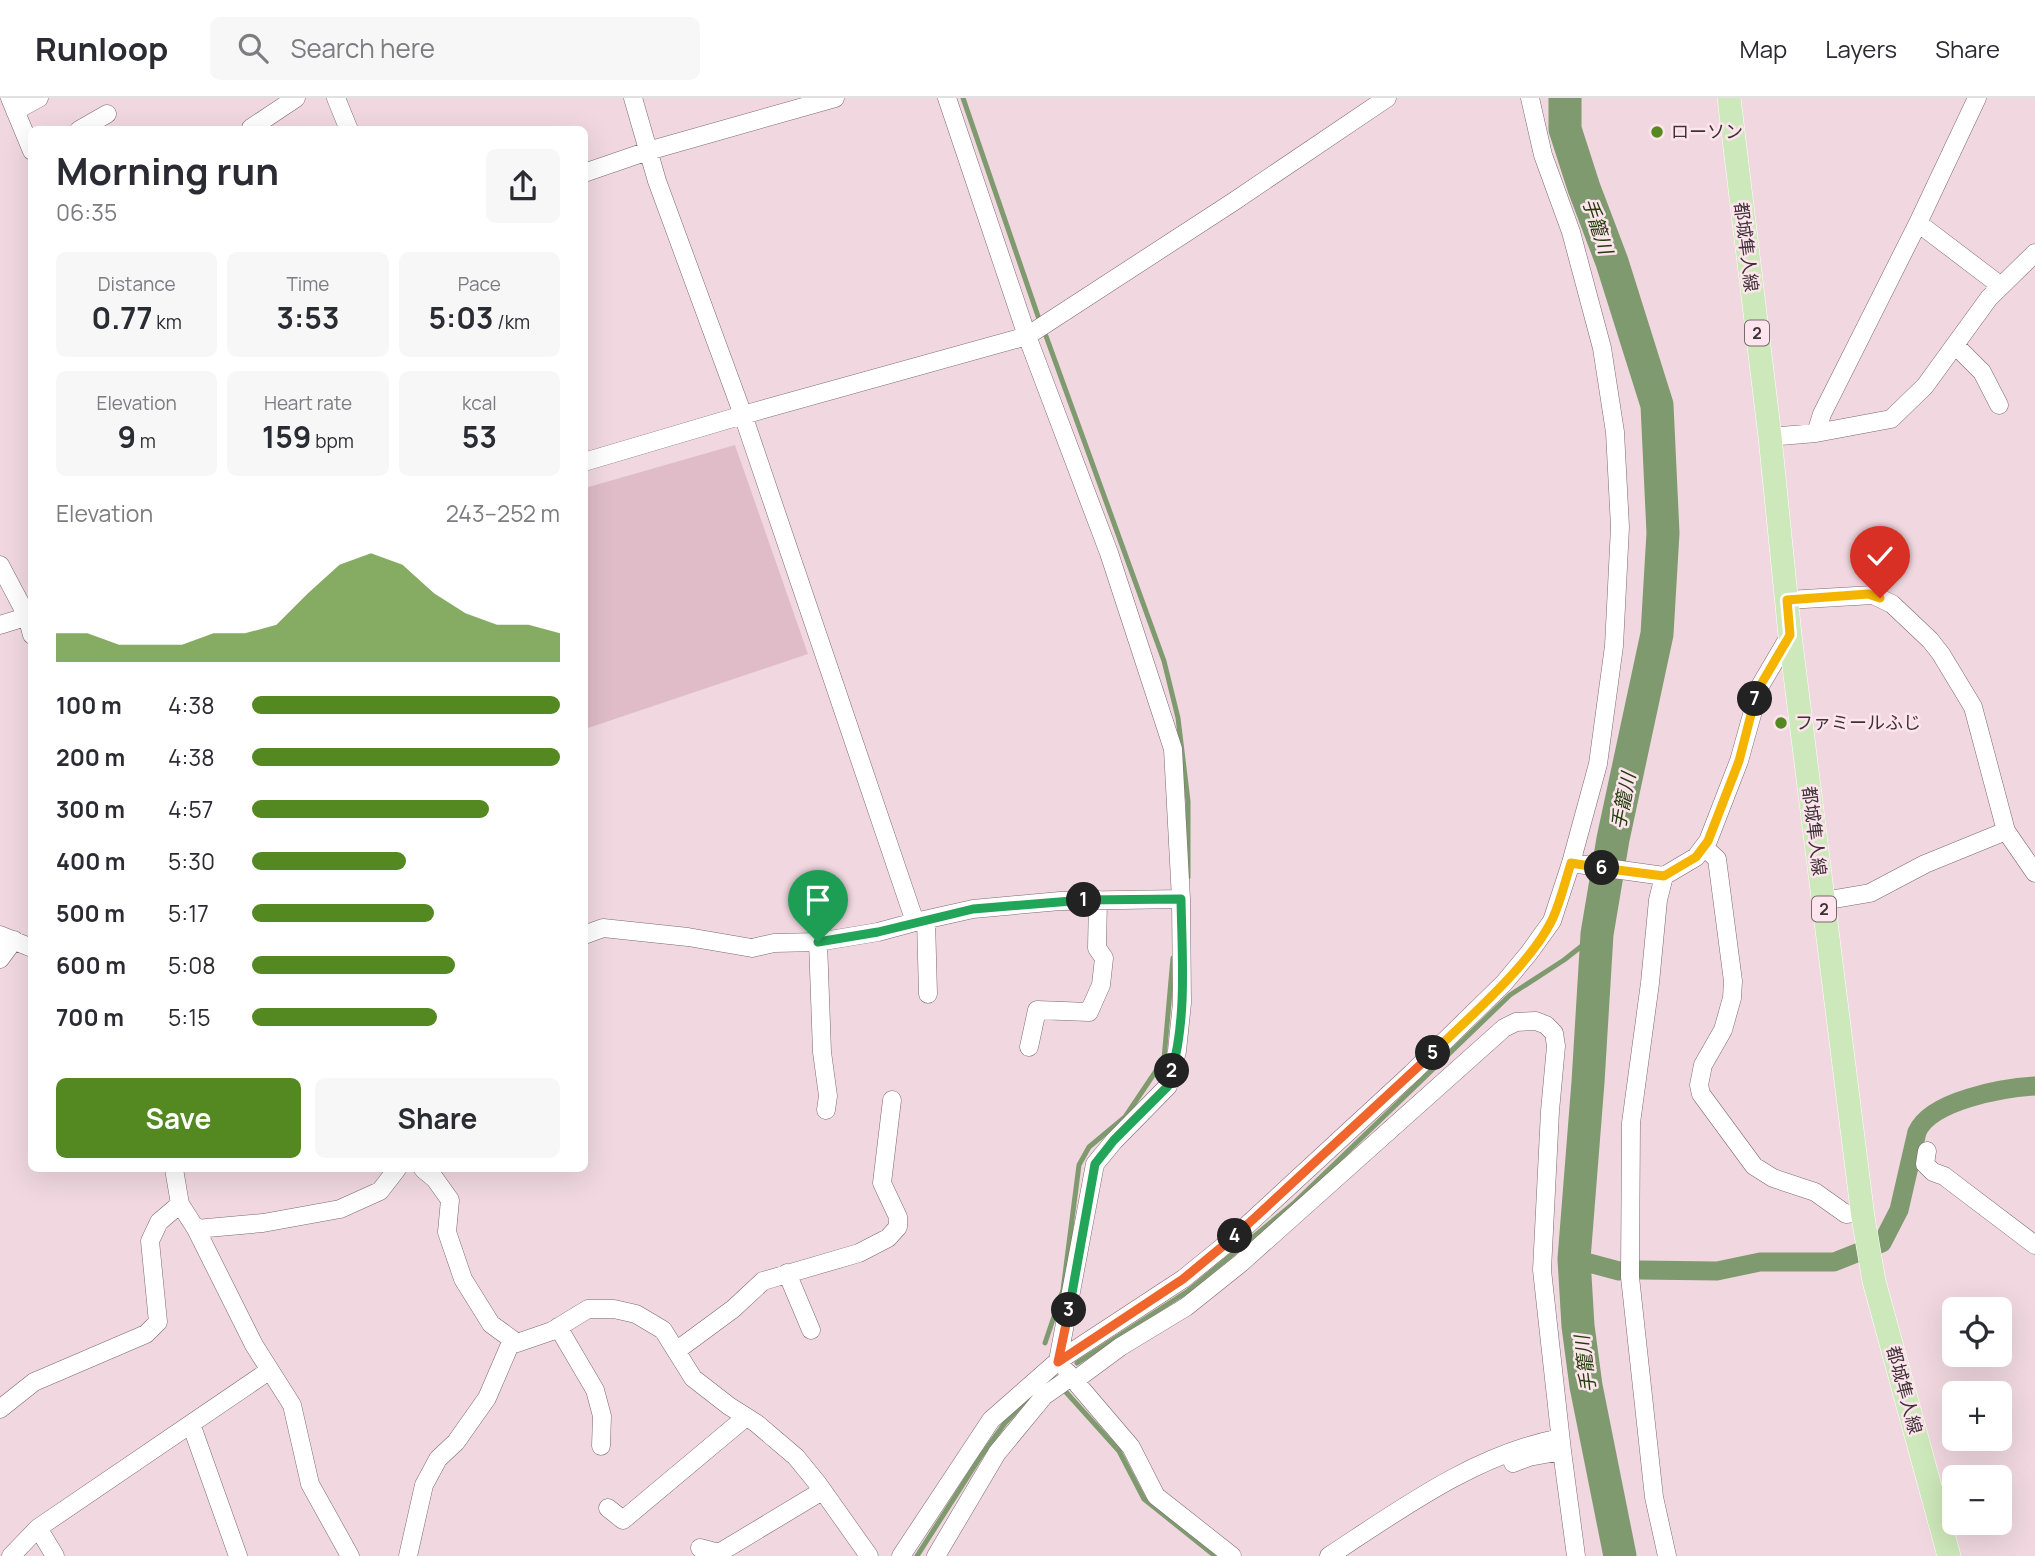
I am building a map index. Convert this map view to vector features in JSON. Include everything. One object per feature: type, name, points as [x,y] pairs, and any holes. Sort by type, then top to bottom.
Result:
[{"type":"main road","name":"都城隼人線","points":[[1729,98],[1770,437],[1790,635],[1863,1215],[1871,1265],[1949,1556]]},
{"type":"street","points":[[28,142],[12,105],[39,98]]},
{"type":"street","points":[[254,126],[296,98]]},
{"type":"street","points":[[335,98],[347,126]]},
{"type":"street","points":[[632,98],[657,181],[743,415],[920,921],[928,994]]},
{"type":"street","points":[[588,172],[648,151],[835,98]]},
{"type":"street","points":[[947,98],[1027,336],[1108,553],[1173,749],[1181,899],[1182,1003],[1177,1051],[1168,1086],[1114,1140],[1095,1164],[1058,1362]]},
{"type":"street","points":[[588,461],[1027,336],[1387,98]]},
{"type":"street","points":[[901,1556],[991,1420],[1058,1362],[1183,1279],[1231,1240],[1422,1064],[1504,983],[1552,921],[1598,764],[1614,646],[1620,527],[1615,432],[1602,348],[1571,232],[1544,155],[1530,98]]},
{"type":"street","points":[[1816,432],[1977,98]]},
{"type":"street","points":[[86,126],[107,114]]},
{"type":"street","points":[[1918,223],[2001,286]]},
{"type":"street","points":[[1770,437],[1891,419],[1925,386],[1989,298],[2035,253]]},
{"type":"street","points":[[1955,345],[1982,372],[1999,405]]},
{"type":"street","points":[[0,565],[28,614]]},
{"type":"street","points":[[1787,600],[1873,595],[1892,604],[1930,640],[1976,713],[2006,831],[2035,873]]},
{"type":"street","points":[[0,625],[28,616]]},
{"type":"street","points":[[1571,863],[1664,876],[1696,857],[1704,847],[1739,761],[1755,696],[1790,635]]},
{"type":"street","points":[[1823,901],[1870,893],[1925,864],[2006,831]]},
{"type":"street","points":[[1704,847],[1717,859],[1732,981],[1727,1021],[1703,1065],[1699,1085],[1701,1094],[1754,1166],[1762,1172],[1815,1192],[1846,1214],[1863,1215]]},
{"type":"street","points":[[1664,876],[1658,901],[1631,1123],[1630,1277],[1654,1497],[1667,1556]]},
{"type":"street","points":[[588,934],[603,928],[688,937],[752,948],[774,943],[818,942],[878,932],[973,909],[1060,901],[1181,899]]},
{"type":"street","points":[[1029,1046],[1037,1010],[1089,1012],[1101,985],[1104,958],[1097,948],[1098,900]]},
{"type":"street","points":[[0,959],[7,937],[28,946]]},
{"type":"street","points":[[818,942],[822,1052],[828,1096],[826,1110]]},
{"type":"street","points":[[936,1556],[998,1453],[1044,1396],[1186,1307],[1241,1263],[1496,1034],[1516,1022],[1536,1021],[1554,1033],[1556,1046],[1549,1111],[1542,1270],[1576,1556]]},
{"type":"street","points":[[676,1351],[733,1309],[763,1280],[859,1253],[888,1238],[898,1227],[898,1217],[882,1183],[892,1100]]},
{"type":"street","points":[[1927,1151],[1925,1164],[1933,1172],[1944,1176],[2035,1245]]},
{"type":"street","points":[[175,1172],[180,1204],[196,1229],[254,1345],[292,1405],[310,1484],[350,1556]]},
{"type":"street","points":[[196,1229],[262,1223],[340,1209],[380,1191],[395,1172]]},
{"type":"street","points":[[426,1172],[450,1200],[447,1232],[463,1279],[491,1324],[517,1343],[558,1327],[588,1309],[614,1309],[636,1314],[663,1330],[692,1378],[796,1457],[869,1556]]},
{"type":"street","points":[[0,1409],[34,1382],[146,1334],[158,1322],[149,1241],[159,1222],[180,1204]]},
{"type":"street","points":[[787,1273],[811,1331]]},
{"type":"street","points":[[558,1327],[594,1390],[602,1416],[601,1446]]},
{"type":"street","points":[[408,1556],[424,1485],[438,1459],[456,1442],[487,1398],[512,1340]]},
{"type":"street","points":[[1058,1362],[1131,1447],[1156,1496],[1232,1556]]},
{"type":"street","points":[[10,1556],[38,1528],[270,1370]]},
{"type":"street","points":[[608,1508],[623,1520],[746,1417]]},
{"type":"street","points":[[191,1424],[239,1556]]},
{"type":"street","points":[[1329,1556],[1414,1501],[1470,1469],[1538,1442],[1561,1444]]},
{"type":"street","points":[[1349,1556],[1392,1527],[1468,1483],[1561,1444]]},
{"type":"street","points":[[709,1552],[719,1553],[822,1491]]},
{"type":"street","points":[[38,1528],[55,1556]]},
{"type":"shaded area","points":[[735,445],[808,654],[588,728],[588,487]]},
{"type":"waterway","points":[[963,98],[1039,319]]},
{"type":"waterway","name":"手籠川","points":[[1565,98],[1565,129],[1612,262],[1657,405],[1663,533],[1657,634],[1613,839],[1597,934],[1574,1259],[1578,1326],[1586,1386],[1620,1556]]},
{"type":"waterway","points":[[1046,336],[1164,661],[1178,718],[1188,801],[1188,877]]},
{"type":"waterway","points":[[1077,1363],[1188,1291],[1293,1204],[1510,995],[1564,960],[1597,934]]},
{"type":"waterway","points":[[1045,1343],[1063,1290],[1079,1165],[1089,1147],[1125,1117],[1164,1059],[1173,958]]},
{"type":"waterway","points":[[1640,1270],[1717,1271],[1760,1262],[1834,1262],[1882,1243],[1899,1210],[1917,1132],[1925,1121],[1952,1104],[1970,1098],[2035,1086]]},
{"type":"waterway","points":[[1574,1259],[1619,1271]]},
{"type":"waterway","points":[[1065,1391],[1119,1451],[1144,1499],[1215,1556]]},
{"type":"waterway","points":[[917,1556],[981,1456],[1005,1423],[1030,1396]]},
{"type":"place","name":"ローソン","points":[[1657,132]]},
{"type":"place","name":"ファミールふじ","points":[[1781,723]]},
{"type":"route","points":[[818,942],[878,932],[973,909],[1060,901],[1181,899],[1182,1003],[1177,1051],[1168,1086],[1114,1140],[1095,1164],[1058,1362],[1183,1279],[1231,1240],[1412,1073],[1504,983],[1529,953],[1552,921],[1571,863],[1664,876],[1696,857],[1708,841],[1739,761],[1755,696],[1790,635],[1787,600],[1868,594],[1880,598]]}]
